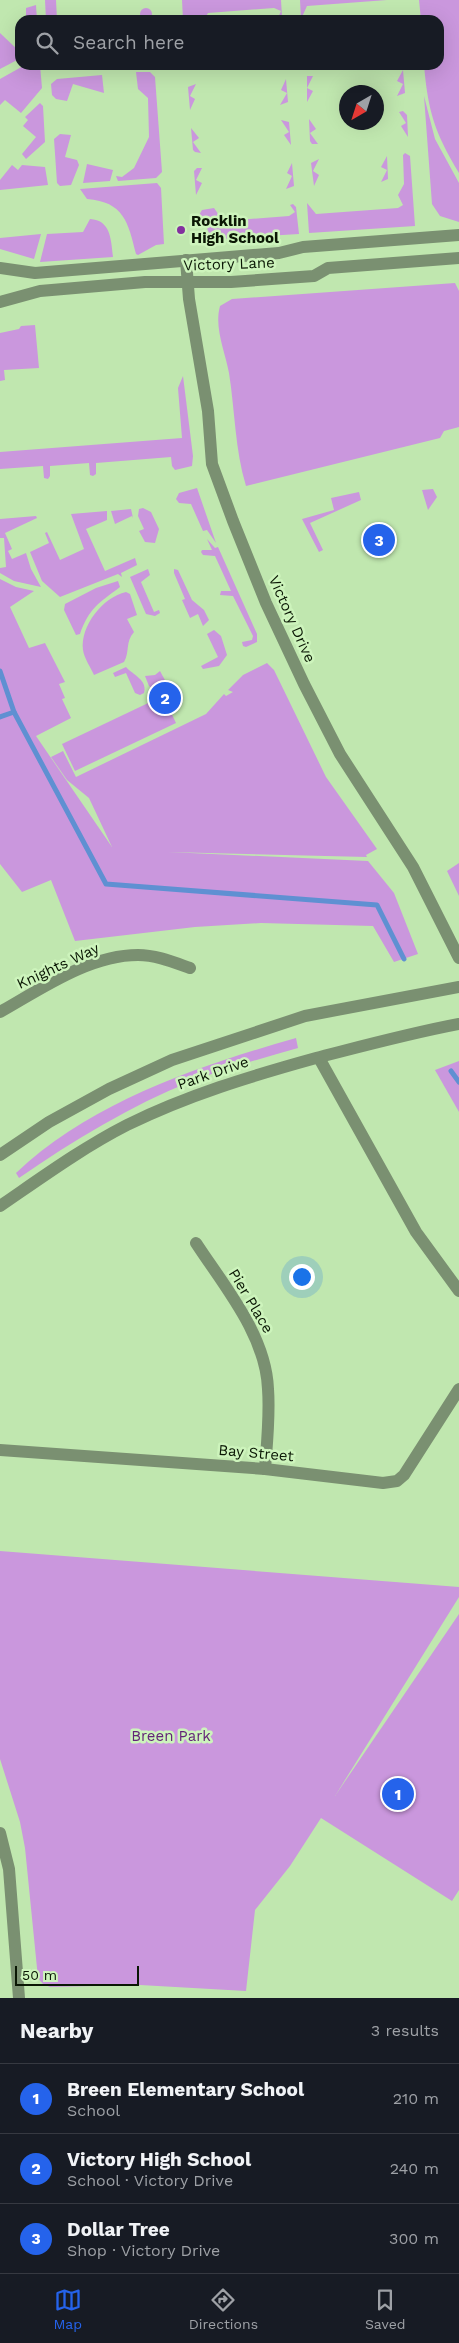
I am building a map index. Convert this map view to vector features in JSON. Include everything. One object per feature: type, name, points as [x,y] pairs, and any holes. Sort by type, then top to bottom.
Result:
[{"type":"street","name":"Victory Lane","points":[[0,268],[35,273],[279,253],[303,248],[459,235]]},
{"type":"street","name":"Victory Lane","points":[[0,302],[40,291],[145,282],[231,282],[314,276],[328,268],[459,258]]},
{"type":"street","name":"Victory Drive","points":[[186,260],[208,410],[212,464],[240,540],[266,603],[340,754],[413,867],[459,958]]},
{"type":"street","name":"Knights Way","points":[[0,1012],[88,966],[113,958],[138,955],[165,959],[190,968]]},
{"type":"street","name":"Park Drive","points":[[0,1155],[49,1122],[109,1089],[172,1060],[305,1016],[459,987]]},
{"type":"street","name":"Park Drive","points":[[0,1206],[70,1158],[126,1126],[186,1098],[252,1076],[358,1046],[459,1024]]},
{"type":"street","points":[[319,1058],[416,1232],[459,1291]]},
{"type":"street","name":"Pier Place","points":[[196,1243],[236,1304],[259,1346],[268,1387],[266,1469]]},
{"type":"street","name":"Bay Street","points":[[0,1450],[266,1469],[370,1482],[396,1481],[404,1475],[459,1389]]},
{"type":"street","points":[[0,1833],[9,1869],[19,1998]]},
{"type":"green space","points":[[45,0],[56,0],[57,15],[46,15]]},
{"type":"green space","points":[[182,0],[281,0],[282,15],[279,15],[281,11],[274,8],[208,13],[207,15],[183,15]]},
{"type":"green space","points":[[300,0],[387,0],[307,6],[303,15],[301,15]]},
{"type":"green space","points":[[419,0],[459,0],[459,173],[438,134],[428,96],[425,70],[444,70],[444,15],[420,15]]},
{"type":"green space","points":[[36,5],[37,15],[26,15],[26,8]]},
{"type":"green space","points":[[144,8],[148,8],[152,15],[140,15]]},
{"type":"green space","points":[[0,33],[15,47],[15,61],[0,69]]},
{"type":"green space","points":[[16,70],[40,70],[42,88],[21,113],[5,100],[0,105],[0,79]]},
{"type":"green space","points":[[403,70],[405,93],[397,96],[403,84],[397,81]]},
{"type":"green space","points":[[136,72],[150,72],[155,77],[162,172],[156,178],[118,181],[116,176],[122,177],[134,168],[149,137],[148,98],[138,89]]},
{"type":"green space","points":[[102,75],[104,93],[73,84],[67,101],[56,99],[52,95],[51,84],[57,79]]},
{"type":"green space","points":[[307,76],[313,76],[307,88]]},
{"type":"green space","points":[[286,79],[288,102],[280,105],[287,93],[281,90]]},
{"type":"green space","points":[[196,84],[190,96],[195,99],[190,110],[188,87]]},
{"type":"green space","points":[[307,88],[313,91],[307,102]]},
{"type":"green space","points":[[424,96],[435,139],[459,183],[459,222],[440,216],[432,204]]},
{"type":"green space","points":[[40,103],[43,106],[45,142],[26,159],[22,154],[36,137],[23,126],[28,120],[25,117]]},
{"type":"green space","points":[[403,111],[407,115],[408,137],[401,126],[406,123],[399,112]]},
{"type":"green space","points":[[309,119],[316,129],[310,133],[318,144],[312,144],[310,141]]},
{"type":"green space","points":[[281,120],[289,122],[291,145],[284,135],[289,132]]},
{"type":"green space","points":[[191,128],[199,138],[193,142],[201,153],[193,150]]},
{"type":"green space","points":[[60,134],[71,135],[65,157],[77,160],[79,165],[71,185],[60,186],[57,183],[54,139]]},
{"type":"green space","points":[[405,153],[410,156],[415,226],[309,233],[307,203],[316,214],[398,208],[403,205],[398,195],[404,184],[403,155]]},
{"type":"green space","points":[[387,156],[388,179],[381,182],[387,170],[381,167]]},
{"type":"green space","points":[[319,159],[313,171],[319,175],[314,186],[311,163]]},
{"type":"green space","points":[[292,163],[294,186],[286,189],[292,176],[287,173]]},
{"type":"green space","points":[[87,164],[113,170],[110,181],[83,183]]},
{"type":"green space","points":[[12,165],[18,170],[22,165],[45,167],[48,185],[0,190],[0,180]]},
{"type":"green space","points":[[197,168],[202,168],[196,180],[202,183],[196,195],[194,171]]},
{"type":"green space","points":[[157,183],[161,188],[164,244],[156,245],[138,255],[136,254],[127,223],[117,209],[109,204],[87,199],[80,189]]},
{"type":"green space","points":[[293,204],[296,207],[299,234],[218,239],[209,233],[205,223],[200,224],[199,215],[202,210],[214,208],[223,221],[289,216],[295,212],[290,205]]},
{"type":"green space","points":[[90,219],[97,220],[106,227],[109,232],[113,257],[40,262],[47,234],[83,232]]},
{"type":"green space","points":[[41,234],[34,259],[0,249],[0,238]]},
{"type":"green space","points":[[455,283],[459,291],[459,427],[444,431],[440,438],[246,486],[237,444],[229,373],[219,331],[218,314],[220,306],[232,299]]},
{"type":"green space","points":[[35,325],[39,368],[4,370],[5,380],[0,381],[0,333],[19,329],[21,326]]},
{"type":"green space","points":[[183,376],[193,456],[192,466],[175,470],[172,466],[171,457],[96,463],[96,474],[93,476],[90,475],[89,463],[50,466],[50,476],[48,479],[44,478],[43,466],[0,469],[0,452],[182,438],[178,388]]},
{"type":"green space","points":[[197,488],[216,543],[207,530],[203,531],[191,504],[179,503],[176,499],[179,493]]},
{"type":"green space","points":[[433,489],[437,497],[428,510],[422,490]]},
{"type":"green space","points":[[359,492],[361,500],[310,523],[323,550],[319,552],[302,519],[334,510],[331,498]]},
{"type":"green space","points":[[143,508],[151,512],[159,529],[155,543],[145,542],[139,531],[144,529],[138,516],[139,509]]},
{"type":"green space","points":[[131,509],[133,518],[132,516],[115,524],[111,511]]},
{"type":"green space","points":[[107,511],[107,520],[86,529],[105,571],[135,558],[137,565],[121,573],[122,577],[118,574],[60,597],[42,581],[30,552],[49,543],[45,533],[47,532],[60,560],[84,549],[71,514]]},
{"type":"green space","points":[[36,516],[37,518],[5,533],[12,549],[8,551],[12,559],[26,553],[31,569],[41,587],[14,581],[0,573],[0,568],[6,567],[4,538],[0,538],[0,519]]},
{"type":"green space","points":[[207,539],[215,548],[218,547],[257,634],[257,642],[246,647],[243,646],[242,642],[252,640],[253,636],[233,596],[220,595],[221,591],[231,591],[215,556],[203,555],[201,552],[202,550],[212,550]]},
{"type":"green space","points":[[148,569],[150,575],[141,582],[154,612],[159,610],[160,613],[155,616],[146,614],[130,577]]},
{"type":"green space","points":[[174,569],[178,570],[192,600],[204,610],[209,620],[203,626],[198,614],[190,618],[182,600],[185,599]]},
{"type":"green space","points":[[0,579],[16,587],[34,591],[10,607],[29,648],[45,643],[65,682],[59,684],[65,698],[62,699],[71,718],[36,736],[112,847],[89,798],[67,780],[51,757],[63,751],[76,777],[206,714],[224,694],[226,696],[233,692],[228,690],[243,675],[267,663],[274,670],[326,777],[377,849],[366,855],[367,857],[168,852],[368,861],[394,893],[418,954],[394,962],[373,926],[261,923],[195,927],[75,941],[51,880],[22,892],[0,864]]},
{"type":"green space","points":[[118,581],[120,587],[106,597],[91,612],[80,634],[76,635],[64,610],[65,604],[96,588]]},
{"type":"green space","points":[[126,592],[130,594],[137,615],[127,619],[134,632],[129,640],[126,658],[124,662],[94,675],[83,650],[85,632],[89,622],[101,606],[117,595]]},
{"type":"green space","points":[[214,630],[221,636],[227,655],[219,666],[203,669],[201,666],[218,657],[207,634]]},
{"type":"green space","points":[[126,667],[142,681],[145,688],[144,693],[140,695],[135,693],[126,673],[115,677],[113,673]]},
{"type":"green space","points":[[160,671],[166,682],[163,689],[154,690],[149,686],[145,676],[155,675]]},
{"type":"green space","points":[[163,696],[176,723],[75,771],[62,744]]},
{"type":"green space","points":[[459,863],[459,896],[447,871]]},
{"type":"green space","points":[[296,1038],[298,1048],[218,1072],[169,1091],[103,1125],[19,1178],[16,1173],[46,1148],[78,1126],[112,1106],[147,1089],[221,1061]]},
{"type":"green space","points":[[459,1061],[459,1112],[435,1070]]},
{"type":"green space","name":"Breen Park","points":[[0,1551],[459,1587],[459,1597],[335,1796],[459,1614],[459,1890],[452,1901],[321,1818],[290,1866],[255,1910],[246,1991],[140,1985],[50,1987],[43,1984],[38,1978],[25,1848],[20,1822],[0,1759]]},
{"type":"waterway","points":[[0,671],[14,712],[106,884],[377,905],[404,959]]},
{"type":"waterway","points":[[0,717],[14,712]]},
{"type":"waterway","points":[[451,1071],[459,1082]]},
{"type":"place","name":"Rocklin High School","points":[[181,230]]},
{"type":"place","name":"Dollar Tree","points":[[379,540]]},
{"type":"place","name":"Victory High School","points":[[165,698]]},
{"type":"place","name":"Breen Elementary School","points":[[398,1794]]}]
